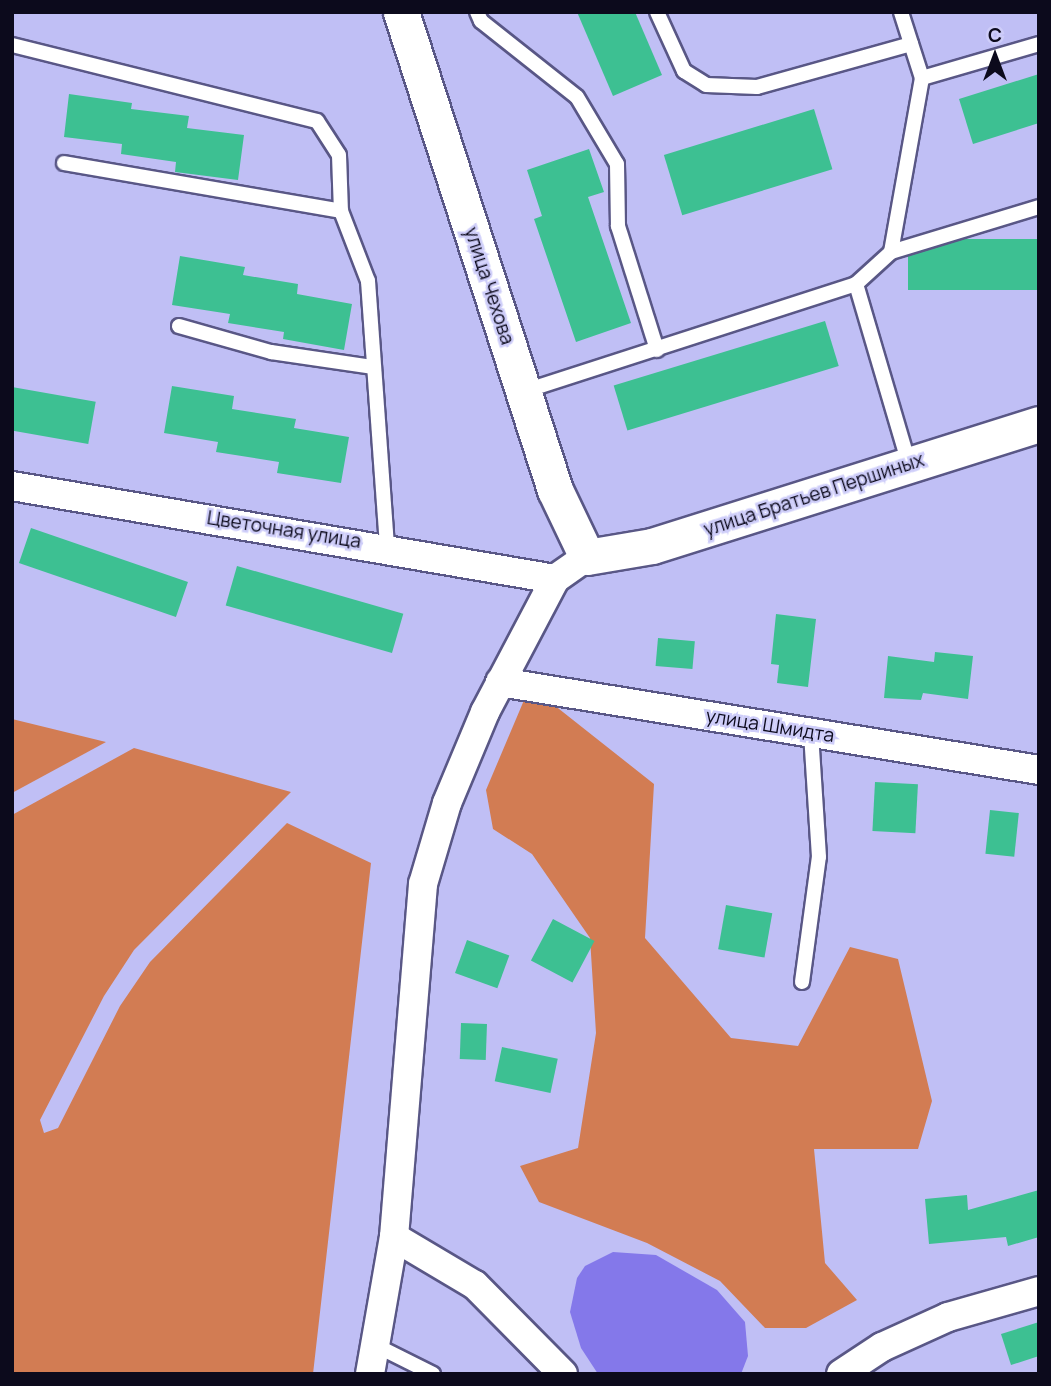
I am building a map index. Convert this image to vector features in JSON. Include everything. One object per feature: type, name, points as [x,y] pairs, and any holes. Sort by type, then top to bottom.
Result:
[{"type":"street","name":"улица Чехова","points":[[401,12],[555,490],[587,557]]},
{"type":"street","name":"улица Братьев Першиных","points":[[587,557],[652,546],[1039,424]]},
{"type":"street","name":"Цветочная улица","points":[[12,486],[387,547],[555,579]]},
{"type":"street","points":[[370,1374],[394,1237],[424,884],[447,803],[500,682],[555,579],[587,557]]},
{"type":"street","name":"улица Шмидта","points":[[500,682],[1039,770]]},
{"type":"street","points":[[394,1237],[475,1285],[563,1374]]},
{"type":"street","points":[[841,1374],[881,1347],[948,1317],[1039,1291]]},
{"type":"lane","points":[[477,12],[481,21],[577,97],[617,164],[618,226],[657,350]]},
{"type":"lane","points":[[657,12],[684,71],[706,85],[757,87],[911,44]]},
{"type":"lane","points":[[891,252],[922,78],[901,12]]},
{"type":"lane","points":[[922,78],[1039,44]]},
{"type":"lane","points":[[12,46],[317,121],[339,155],[341,211],[368,281],[372,367],[387,547]]},
{"type":"lane","points":[[64,163],[341,211]]},
{"type":"lane","points":[[523,392],[856,284],[891,252],[1039,207]]},
{"type":"lane","points":[[856,284],[909,465]]},
{"type":"lane","points":[[179,326],[271,352],[372,367]]},
{"type":"lane","points":[[802,982],[819,858],[811,733]]},
{"type":"lane","points":[[375,1345],[433,1374]]},
{"type":"shaded area","points":[[530,686],[654,784],[645,938],[731,1038],[798,1046],[850,947],[898,959],[932,1101],[918,1149],[814,1149],[825,1263],[857,1300],[806,1328],[765,1328],[720,1281],[647,1243],[539,1202],[520,1166],[578,1148],[596,1033],[590,938],[532,854],[493,829],[486,790]]},
{"type":"shaded area","points":[[12,719],[106,742],[12,793]]},
{"type":"shaded area","points":[[134,748],[291,792],[134,950],[104,996],[40,1120],[44,1133],[58,1128],[120,1006],[150,962],[287,823],[371,863],[313,1374],[12,1374],[12,815]]},
{"type":"shaded area","points":[[613,1252],[656,1255],[717,1290],[745,1322],[748,1356],[741,1374],[598,1374],[581,1348],[570,1312],[577,1278],[585,1266]]},
{"type":"building","points":[[577,12],[635,12],[662,75],[613,96]]},
{"type":"building","points":[[1039,74],[1039,123],[973,144],[959,99]]},
{"type":"building","points":[[69,94],[132,103],[131,109],[189,116],[187,128],[244,135],[238,180],[175,172],[176,162],[121,154],[122,144],[64,137]]},
{"type":"building","points":[[814,109],[832,169],[682,215],[664,155]]},
{"type":"building","points":[[589,149],[604,192],[588,197],[631,323],[576,342],[534,219],[542,216],[527,170]]},
{"type":"building","points":[[908,239],[1039,239],[1039,290],[908,290]]},
{"type":"building","points":[[180,256],[245,267],[243,275],[298,284],[297,294],[352,304],[344,350],[283,339],[284,332],[228,323],[230,314],[172,305]]},
{"type":"building","points":[[825,321],[839,366],[627,431],[614,386]]},
{"type":"building","points":[[172,386],[234,396],[232,409],[296,419],[294,428],[349,437],[341,483],[277,473],[279,462],[216,452],[218,442],[164,433]]},
{"type":"building","points":[[12,387],[96,402],[88,444],[12,431]]},
{"type":"building","points":[[31,528],[188,582],[176,617],[19,563]]},
{"type":"building","points":[[237,566],[403,614],[392,653],[226,605]]},
{"type":"building","points":[[776,614],[816,619],[808,687],[777,683],[779,665],[771,664]]},
{"type":"building","points":[[658,638],[695,641],[692,669],[656,666]]},
{"type":"building","points":[[935,652],[973,656],[968,699],[923,693],[921,700],[884,698],[888,656],[934,662]]},
{"type":"building","points":[[875,782],[918,784],[915,833],[872,831]]},
{"type":"building","points":[[990,810],[1019,813],[1014,857],[985,854]]},
{"type":"building","points":[[726,905],[772,913],[764,957],[718,949]]},
{"type":"building","points":[[553,919],[594,941],[572,983],[531,960]]},
{"type":"building","points":[[467,940],[509,955],[497,988],[455,973]]},
{"type":"building","points":[[461,1023],[487,1024],[486,1060],[460,1059]]},
{"type":"building","points":[[502,1047],[558,1059],[550,1093],[495,1081]]},
{"type":"building","points":[[1039,1190],[1039,1237],[1008,1246],[1006,1237],[929,1244],[925,1199],[967,1195],[968,1210]]},
{"type":"building","points":[[1039,1322],[1039,1356],[1011,1365],[1001,1334]]}]
